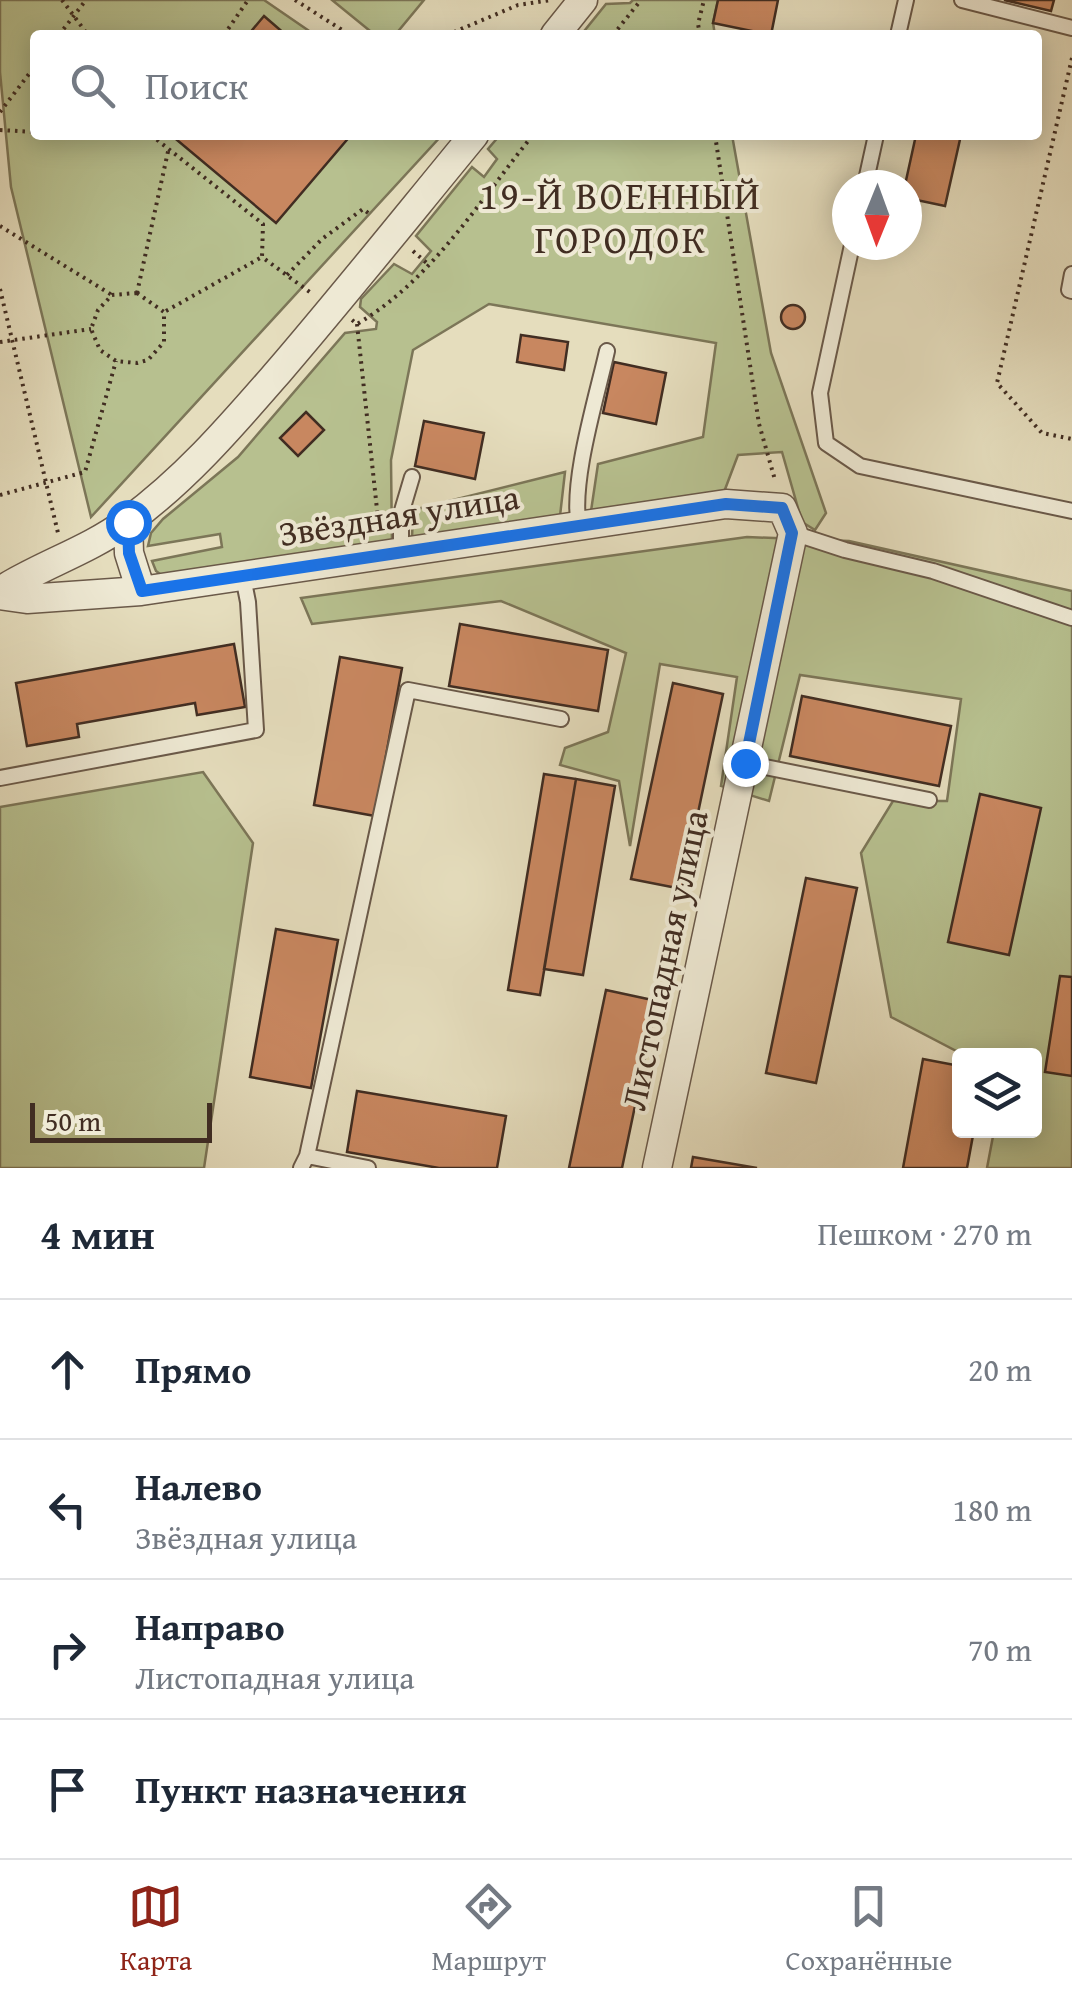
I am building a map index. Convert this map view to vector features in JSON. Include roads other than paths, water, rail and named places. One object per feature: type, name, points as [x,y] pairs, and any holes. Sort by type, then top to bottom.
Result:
[{"type":"street","points":[[558,30],[583,0]]},
{"type":"street","points":[[0,593],[128,522],[207,453],[470,140]]},
{"type":"street","name":"Звёздная улица","points":[[0,593],[27,600],[142,591],[726,504],[787,520]]},
{"type":"street","name":"Листопадная улица","points":[[658,1168],[745,763],[787,520]]},
{"type":"street","points":[[128,522],[129,553],[142,591]]},
{"type":"lane","points":[[899,30],[906,0]]},
{"type":"lane","points":[[962,0],[1072,28]]},
{"type":"lane","points":[[868,170],[875,140]]},
{"type":"lane","points":[[849,260],[820,393],[826,444],[860,466],[1072,511]]},
{"type":"lane","points":[[1072,274],[1068,290],[1072,291]]},
{"type":"lane","points":[[580,526],[576,510],[580,482],[607,351]]},
{"type":"lane","points":[[391,552],[412,478]]},
{"type":"lane","points":[[787,520],[845,550],[933,571],[1072,618]]},
{"type":"lane","points":[[0,778],[256,730],[243,577]]},
{"type":"lane","points":[[368,1168],[304,1162],[408,690],[561,719]]},
{"type":"lane","points":[[745,763],[929,800]]},
{"type":"district","name":"19-Й ВОЕННЫЙ ГОРОДОК","points":[[621,217]]}]
